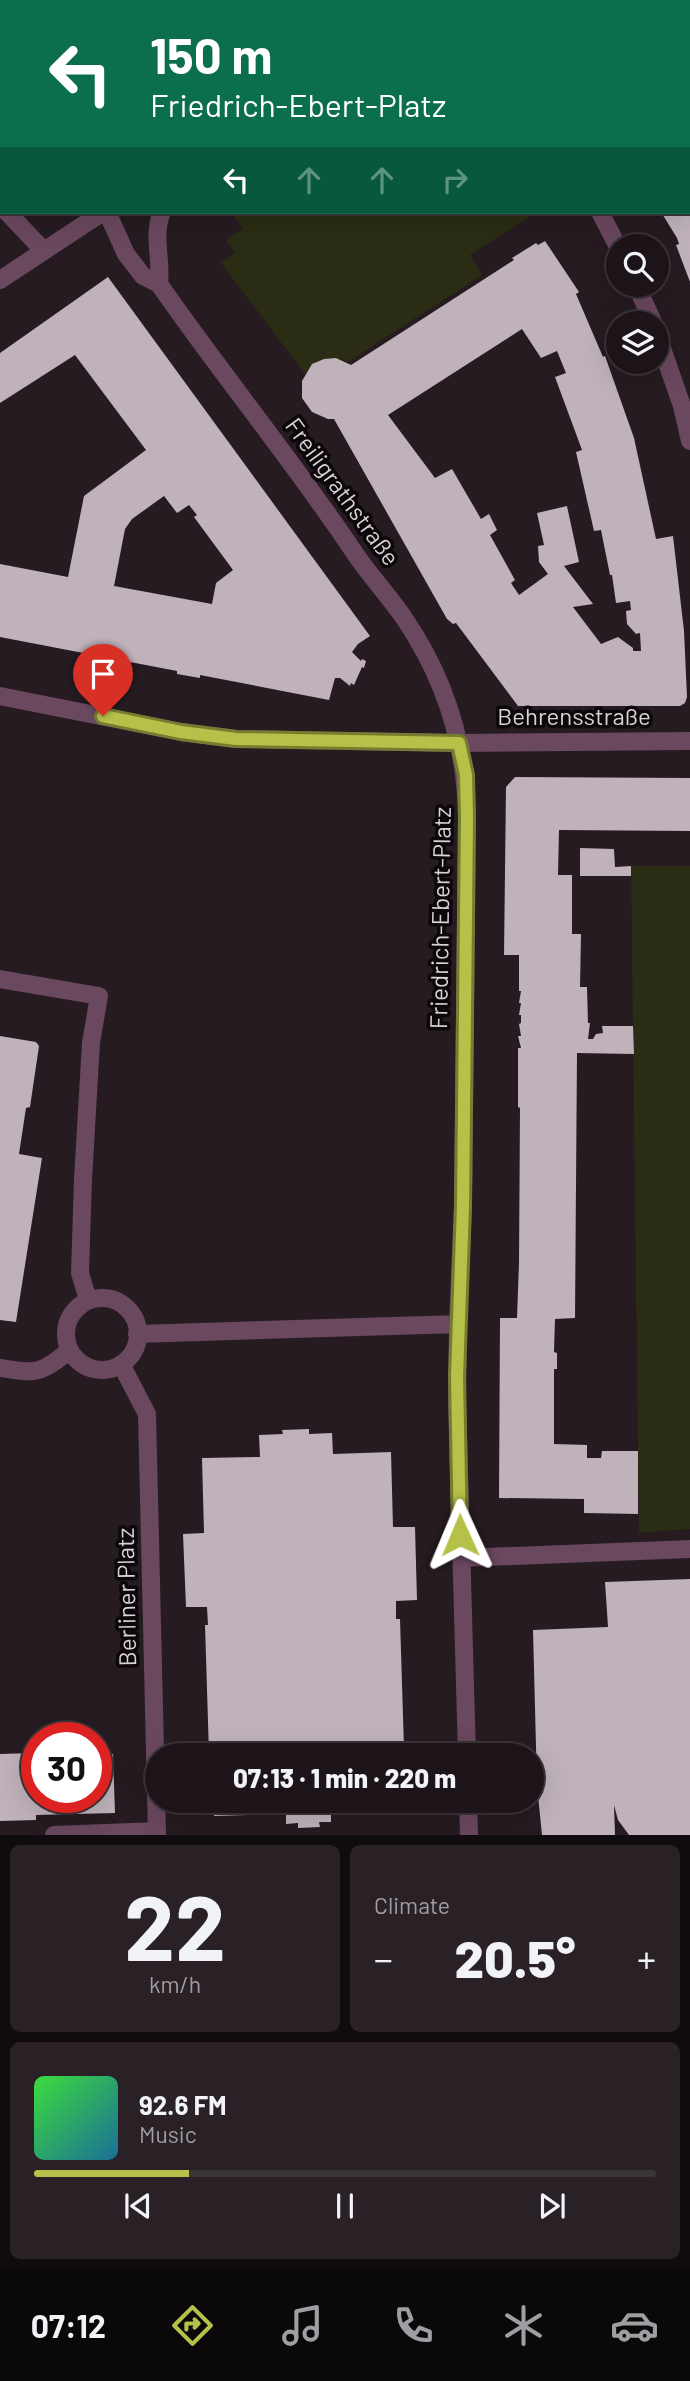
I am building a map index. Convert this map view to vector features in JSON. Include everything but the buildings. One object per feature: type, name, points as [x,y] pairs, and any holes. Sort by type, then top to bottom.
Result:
[{"type":"street","points":[[9,214],[44,251]]},
{"type":"street","points":[[0,280],[102,214]]},
{"type":"street","name":"Freiligrathstraße","points":[[106,214],[125,254],[143,276],[159,284],[235,390],[288,456],[405,620],[445,694],[459,743]]},
{"type":"street","points":[[159,284],[161,268],[156,234],[161,214]]},
{"type":"street","points":[[601,214],[611,234]]},
{"type":"street","points":[[669,368],[690,441]]},
{"type":"street","points":[[0,696],[181,732],[236,739],[459,743]]},
{"type":"street","name":"Behrensstraße","points":[[459,743],[690,741]]},
{"type":"street","name":"Friedrich-Ebert-Platz","points":[[459,743],[466,775],[467,818],[463,1206],[458,1324],[461,1558]]},
{"type":"street","points":[[0,979],[99,996],[91,1043],[83,1179],[80,1273],[88,1300]]},
{"type":"street","points":[[108,1298],[126,1307],[132,1315],[138,1334],[133,1352],[121,1364],[112,1368],[83,1365],[66,1341],[68,1321],[79,1305],[88,1300],[108,1298]]},
{"type":"street","points":[[138,1334],[458,1324]]},
{"type":"street","points":[[0,1368],[29,1373],[39,1371],[49,1367],[70,1350]]},
{"type":"street","name":"Berliner Platz","points":[[121,1364],[147,1414],[157,1833]]},
{"type":"street","points":[[467,1743],[461,1558],[690,1549]]},
{"type":"street","points":[[468,1813],[469,1835]]},
{"type":"street","points":[[54,1835],[157,1833]]},
{"type":"green space","points":[[232,214],[528,214],[530,217],[470,255],[482,275],[348,362],[336,358],[324,359],[305,374],[221,263],[235,253],[226,240],[243,228]]},
{"type":"green space","points":[[631,866],[690,866],[690,1529],[639,1533]]},
{"type":"route","points":[[103,716],[181,732],[236,739],[459,743],[466,775],[467,818],[463,1206],[457,1376],[460,1535]]}]
